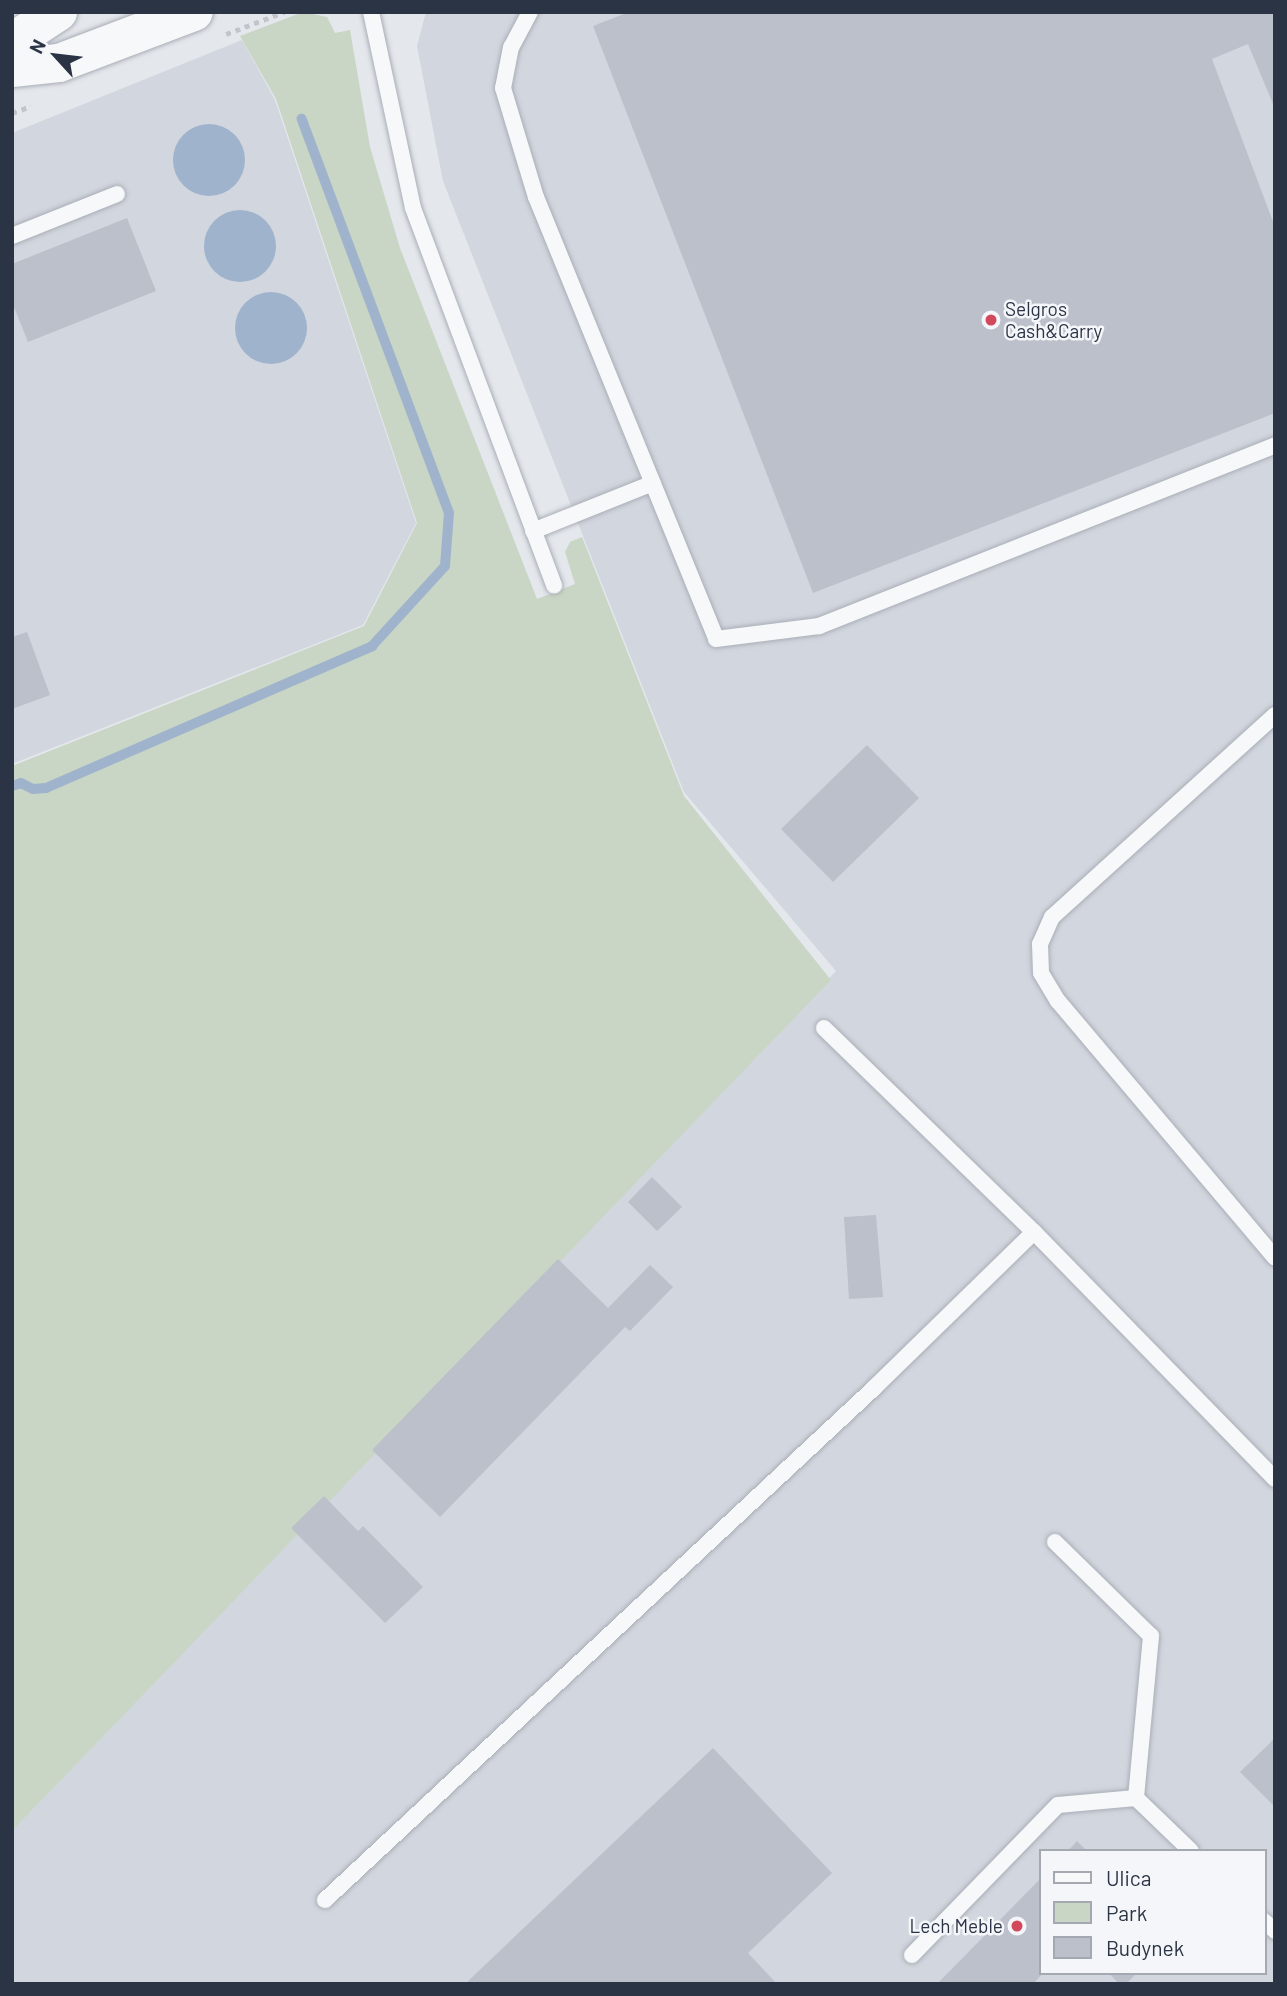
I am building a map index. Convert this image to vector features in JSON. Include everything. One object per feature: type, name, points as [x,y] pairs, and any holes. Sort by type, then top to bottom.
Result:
[{"type":"street","points":[[12,42],[58,12]]},
{"type":"street","points":[[12,68],[59,63],[194,12]]},
{"type":"lane","points":[[371,12],[413,208],[554,585]]},
{"type":"lane","points":[[530,12],[511,47],[503,88],[536,197],[716,639],[819,626],[1275,444]]},
{"type":"lane","points":[[12,236],[117,194]]},
{"type":"lane","points":[[533,531],[653,483]]},
{"type":"lane","points":[[1275,715],[1052,917],[1040,944],[1041,973],[1058,1001],[1275,1258]]},
{"type":"lane","points":[[824,1028],[1034,1231],[1275,1479]]},
{"type":"lane","points":[[325,1900],[874,1388],[1034,1231]]},
{"type":"lane","points":[[1055,1542],[1151,1636],[1136,1798]]},
{"type":"lane","points":[[912,1955],[1058,1805],[1136,1798],[1189,1849]]},
{"type":"shaded area","points":[[426,12],[1275,12],[1275,1984],[12,1984],[12,1831],[836,971],[684,792],[443,181],[417,46]]},
{"type":"shaded area","points":[[242,40],[275,100],[416,523],[363,625],[12,764],[12,133]]},
{"type":"green space","points":[[303,12],[327,17],[335,33],[350,30],[370,147],[400,248],[537,599],[575,584],[565,552],[570,542],[582,537],[684,796],[831,980],[12,1831],[12,766],[364,626],[417,523],[276,99],[240,36]]},
{"type":"water","points":[[209,124],[229,130],[239,140],[245,160],[239,180],[229,190],[209,196],[189,190],[179,180],[173,160],[179,140],[189,130]]},
{"type":"water","points":[[240,210],[260,216],[270,226],[276,246],[270,266],[260,276],[240,282],[220,276],[210,266],[204,246],[210,226],[220,216]]},
{"type":"water","points":[[271,292],[291,298],[301,308],[307,328],[301,348],[291,358],[271,364],[251,358],[241,348],[235,328],[241,308],[251,298]]},
{"type":"building","name":"Selgros Cash&Carry","points":[[629,12],[1275,12],[1275,109],[1248,44],[1212,59],[1275,227],[1275,413],[813,593],[593,26]]},
{"type":"building","points":[[127,218],[156,291],[28,342],[12,302],[12,264]]},
{"type":"building","points":[[27,632],[50,695],[12,709],[12,637]]},
{"type":"building","points":[[867,745],[919,798],[833,882],[781,829]]},
{"type":"building","points":[[652,1177],[682,1207],[657,1231],[628,1202]]},
{"type":"building","points":[[876,1215],[883,1297],[849,1299],[844,1217]]},
{"type":"building","points":[[558,1259],[608,1308],[650,1265],[673,1287],[630,1331],[625,1327],[440,1517],[372,1450]]},
{"type":"building","points":[[324,1496],[358,1531],[363,1526],[423,1587],[385,1623],[291,1528]]},
{"type":"building","points":[[1275,1738],[1275,1807],[1240,1772]]},
{"type":"building","points":[[713,1748],[832,1873],[748,1953],[777,1984],[465,1984]]},
{"type":"building","points":[[1077,1841],[1085,1849],[1070,1849]]},
{"type":"building","name":"Lech Meble","points":[[1038,1881],[1038,1975],[1041,1975],[1033,1984],[937,1984]]},
{"type":"building","points":[[1111,1975],[1135,1975],[1126,1984],[1119,1984]]},
{"type":"waterway","points":[[12,786],[21,783],[33,789],[46,788],[372,646],[445,566],[449,513],[302,119]]},
{"type":"place","name":"Selgros Cash&Carry","points":[[991,320]]},
{"type":"place","name":"Lech Meble","points":[[1017,1926]]}]
